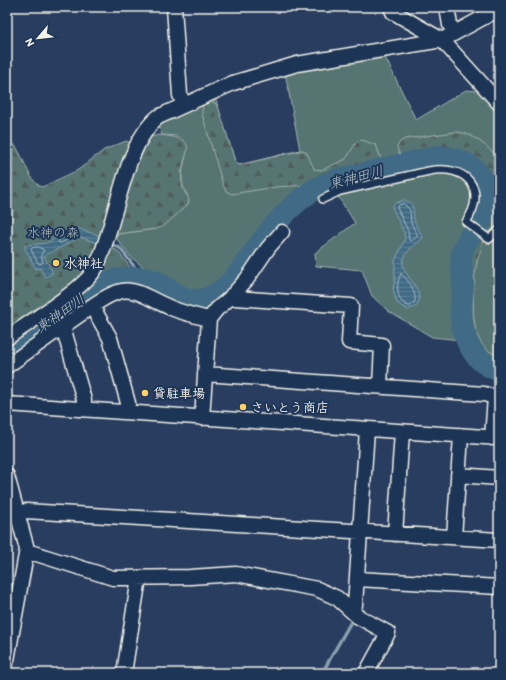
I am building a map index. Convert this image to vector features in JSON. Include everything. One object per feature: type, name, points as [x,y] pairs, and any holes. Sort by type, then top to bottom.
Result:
[{"type":"street","points":[[174,7],[180,95],[184,105]]},
{"type":"street","points":[[391,7],[393,12],[442,40],[485,90],[499,103]]},
{"type":"street","points":[[447,7],[450,25],[455,33]]},
{"type":"street","points":[[7,338],[88,278],[95,269],[142,134],[158,117],[233,83],[297,64],[442,40],[499,9]]},
{"type":"street","points":[[202,418],[210,319],[217,309],[247,279],[268,248],[282,232]]},
{"type":"street","points":[[7,366],[92,306],[115,292],[133,290],[176,310],[210,319]]},
{"type":"street","points":[[232,295],[235,298],[351,306],[349,342],[382,345],[380,386]]},
{"type":"street","points":[[92,306],[110,338],[128,403],[127,412]]},
{"type":"street","points":[[63,327],[84,400],[83,409]]},
{"type":"street","points":[[7,404],[496,438],[495,397],[484,394],[205,374]]},
{"type":"street","points":[[351,610],[355,605],[367,430]]},
{"type":"street","points":[[395,534],[402,432]]},
{"type":"street","points":[[454,537],[461,436]]},
{"type":"street","points":[[458,475],[499,478]]},
{"type":"street","points":[[7,476],[27,551],[7,660]]},
{"type":"street","points":[[17,513],[26,510],[499,540]]},
{"type":"street","points":[[27,551],[113,578],[236,574],[317,589],[337,598],[365,621],[388,634],[366,673]]},
{"type":"street","points":[[124,673],[139,578]]},
{"type":"street","points":[[357,580],[499,588]]},
{"type":"lane","points":[[323,199],[340,191],[441,168],[452,169],[462,173],[474,188],[474,207],[466,222],[489,238],[499,230]]},
{"type":"green space","points":[[384,55],[416,120],[466,90],[480,91],[499,109],[499,364],[492,361],[480,352],[472,339],[467,325],[468,253],[470,247],[489,217],[493,196],[490,182],[485,171],[466,157],[453,153],[425,153],[335,174],[314,183],[296,197],[271,222],[235,269],[223,281],[202,294],[188,294],[144,268],[130,256],[116,238],[117,234],[156,229],[188,196],[182,179],[187,150],[177,136],[162,135],[158,124],[215,97],[235,161],[239,165],[300,150],[285,73]]},
{"type":"green space","points":[[210,101],[215,103],[219,109],[235,161],[239,165],[303,150],[307,153],[314,169],[322,170],[346,159],[357,141],[362,140],[376,145],[381,159],[374,165],[335,174],[306,185],[276,187],[231,194],[226,191],[223,185],[202,114],[203,106]]},
{"type":"green space","points":[[455,132],[468,134],[499,157],[499,227],[492,232],[486,231],[485,228],[493,201],[491,186],[488,177],[476,163],[468,157],[450,151],[436,151],[407,158],[399,153],[397,147],[400,142],[405,139]]},
{"type":"green space","points":[[158,135],[183,140],[187,145],[183,164],[182,185],[189,200],[188,204],[164,226],[156,229],[117,234],[115,228],[142,147],[148,138]]},
{"type":"green space","name":"水神の森","points":[[7,138],[17,149],[32,178],[42,187],[78,170],[104,150],[126,141],[131,143],[90,266],[77,282],[7,331]]},
{"type":"green space","points":[[441,162],[452,163],[470,172],[477,181],[481,192],[482,201],[475,218],[464,234],[456,256],[457,285],[455,311],[460,340],[432,337],[388,311],[372,296],[362,270],[316,266],[315,253],[355,223],[332,187]]},
{"type":"green space","points":[[481,236],[483,242],[477,262],[474,280],[473,302],[475,324],[480,341],[491,352],[499,355],[499,364],[486,357],[475,346],[467,324],[466,308],[469,255],[470,249],[476,237]]},
{"type":"green space","points":[[109,247],[118,251],[135,274],[111,276],[90,285]]},
{"type":"water","points":[[403,200],[410,203],[412,206],[415,223],[423,238],[410,249],[404,258],[404,270],[415,287],[419,299],[417,306],[408,310],[397,303],[393,289],[395,281],[395,261],[405,239],[404,232],[392,207],[394,204]]},
{"type":"water","points":[[73,227],[101,236],[98,243],[80,237],[44,256],[53,273],[45,277],[40,268],[36,269],[24,246],[46,243]]},
{"type":"waterway","name":"東神田川","points":[[7,350],[99,285],[113,280],[134,277],[148,279],[155,281],[178,295],[191,300],[204,299],[213,295],[230,283],[280,219],[309,193],[317,188],[329,182],[440,156],[461,161],[470,166],[477,172],[487,188],[488,199],[484,216],[467,241],[461,257],[463,283],[461,317],[462,326],[468,343],[477,357],[484,363],[499,370]]},
{"type":"waterway","points":[[108,243],[120,248],[143,278]]},
{"type":"waterway","points":[[322,673],[352,620]]},
{"type":"place","name":"水神社","points":[[56,263]]},
{"type":"place","name":"貸駐車場","points":[[145,393]]},
{"type":"place","name":"さいとう商店","points":[[243,407]]}]
